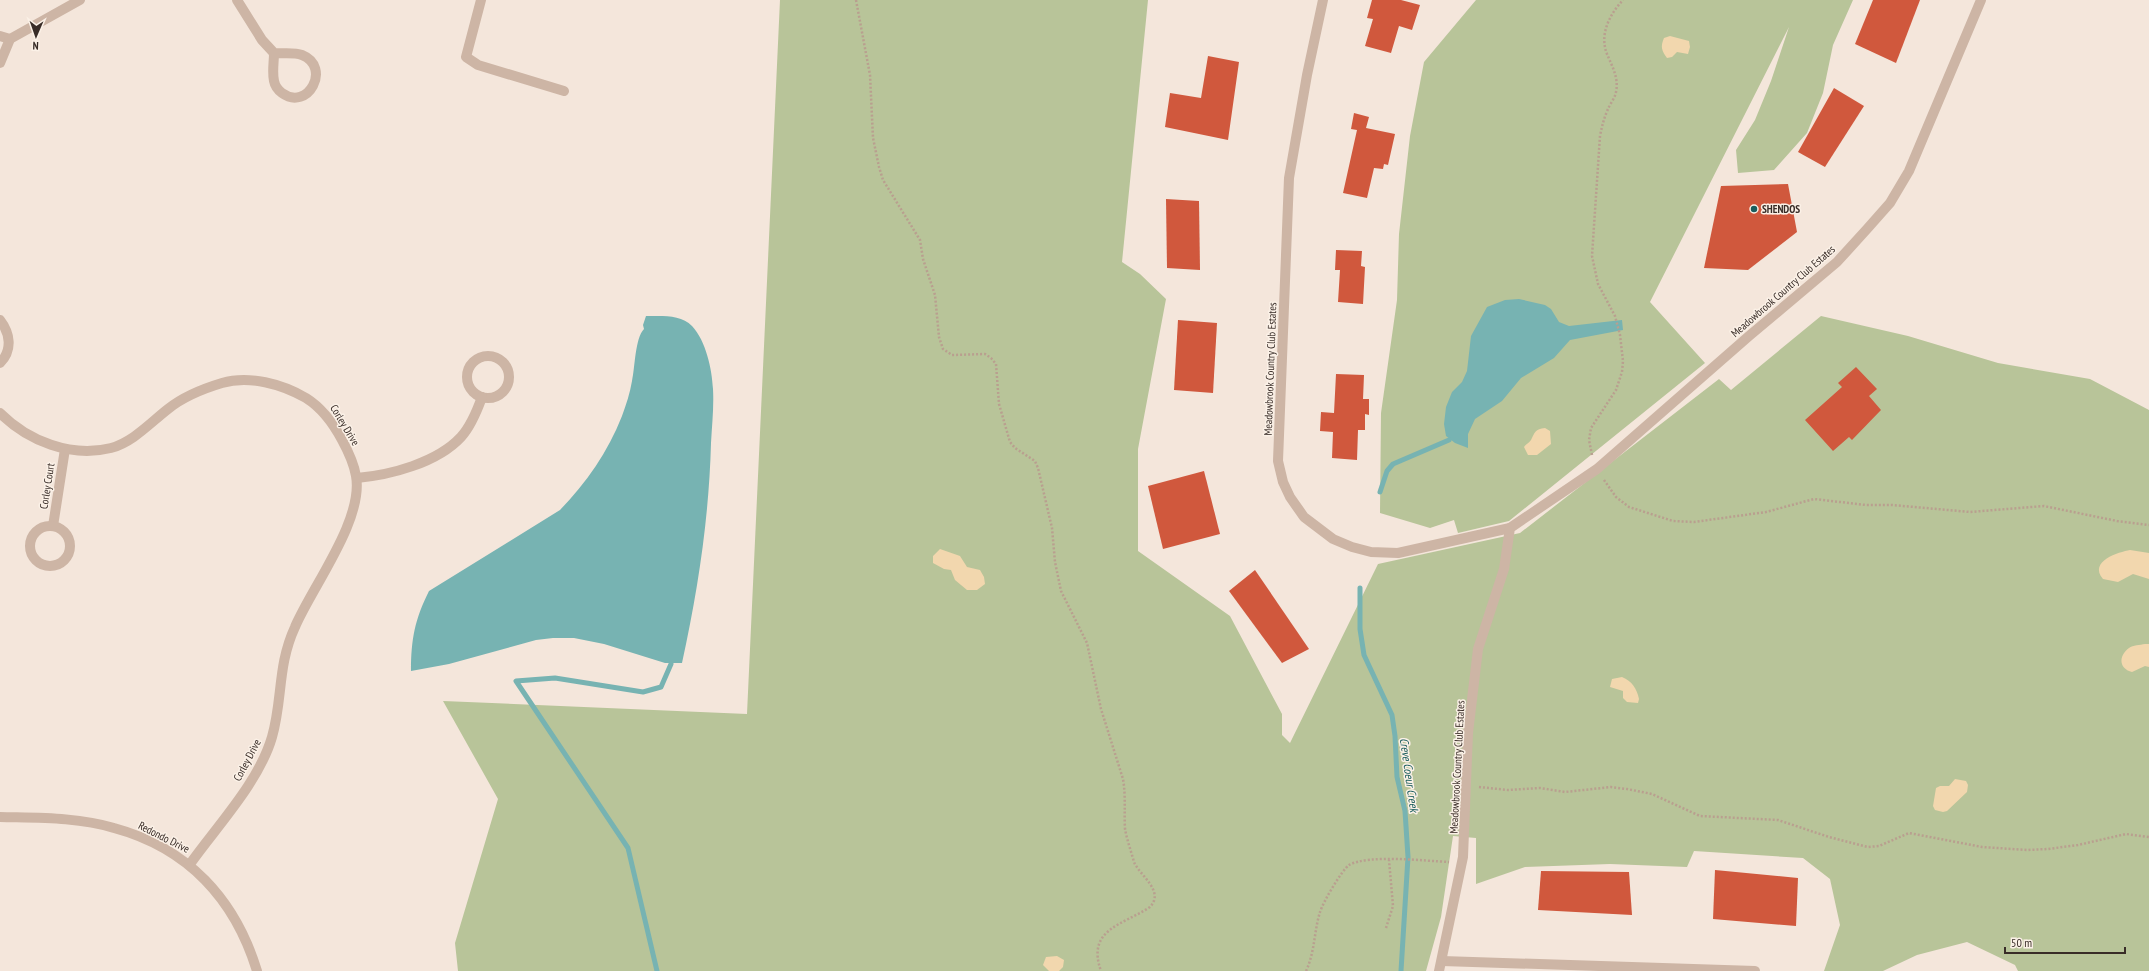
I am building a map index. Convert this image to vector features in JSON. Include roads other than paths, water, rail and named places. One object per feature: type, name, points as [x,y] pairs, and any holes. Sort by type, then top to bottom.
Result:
[{"type":"street","points":[[0,63],[5,37],[80,0]]},
{"type":"street","points":[[237,0],[262,40],[274,53],[302,55],[311,61],[316,71],[317,79],[311,91],[305,95],[293,97],[279,91],[274,82],[274,53]]},
{"type":"street","points":[[481,0],[466,57],[478,65],[564,91]]},
{"type":"street","name":"Meadowbrook Country Club Estates","points":[[1323,0],[1307,75],[1290,178],[1278,461],[1283,482],[1290,497],[1304,516],[1333,540],[1371,552],[1398,553],[1510,528],[1598,469],[1749,336],[1838,262],[1890,203],[1909,171],[1981,0]]},
{"type":"street","points":[[0,320],[8,332],[9,343],[7,353],[0,363]]},
{"type":"street","points":[[493,356],[504,363],[509,373],[509,380],[507,387],[501,394],[494,397],[482,397],[474,392],[470,386],[468,373],[472,364],[478,359],[493,356]]},
{"type":"street","name":"Corley Drive","points":[[0,413],[12,425],[28,435],[65,450],[111,448],[129,439],[189,394],[225,382],[246,380],[284,388],[304,397],[320,408],[348,452],[356,478],[352,515],[344,536],[319,579],[286,647],[280,674],[277,714],[271,740],[261,763],[244,791],[190,864]]},
{"type":"street","points":[[356,478],[395,472],[436,456],[460,438],[474,418],[482,397]]},
{"type":"street","name":"Corley Court","points":[[53,526],[65,450]]},
{"type":"street","name":"Meadowbrook Country Club Estates","points":[[1510,528],[1504,569],[1478,649],[1468,733],[1463,857],[1441,966],[1755,971]]},
{"type":"street","name":"Redondo Drive","points":[[0,817],[89,822],[115,828],[141,837],[190,864],[214,888],[227,906],[242,933],[257,971]]},
{"type":"water","points":[[1519,299],[1545,305],[1551,309],[1559,322],[1569,326],[1622,320],[1623,330],[1570,340],[1554,358],[1521,378],[1502,401],[1475,419],[1468,434],[1468,448],[1455,443],[1446,436],[1444,424],[1446,407],[1452,392],[1462,382],[1467,371],[1471,336],[1487,307],[1505,300]]},
{"type":"water","points":[[646,316],[664,316],[682,319],[692,326],[705,347],[710,364],[712,381],[713,416],[708,499],[698,581],[682,663],[665,663],[604,644],[574,638],[553,638],[536,640],[449,664],[411,671],[413,639],[417,620],[429,591],[560,510],[579,489],[596,466],[610,442],[625,408],[633,375],[637,346],[641,333],[644,329],[643,325]]},
{"type":"waterway","name":"Creve Coeur Creek","points":[[1380,492],[1387,471],[1393,464],[1449,440]]},
{"type":"waterway","name":"Creve Coeur Creek","points":[[1360,588],[1360,629],[1364,655],[1392,715],[1395,736],[1397,777],[1405,811],[1408,857],[1401,971]]},
{"type":"waterway","points":[[657,971],[628,848],[516,681],[555,678],[643,692],[661,687],[671,664]]},
{"type":"place","name":"SHENDOS","points":[[1754,209]]}]
